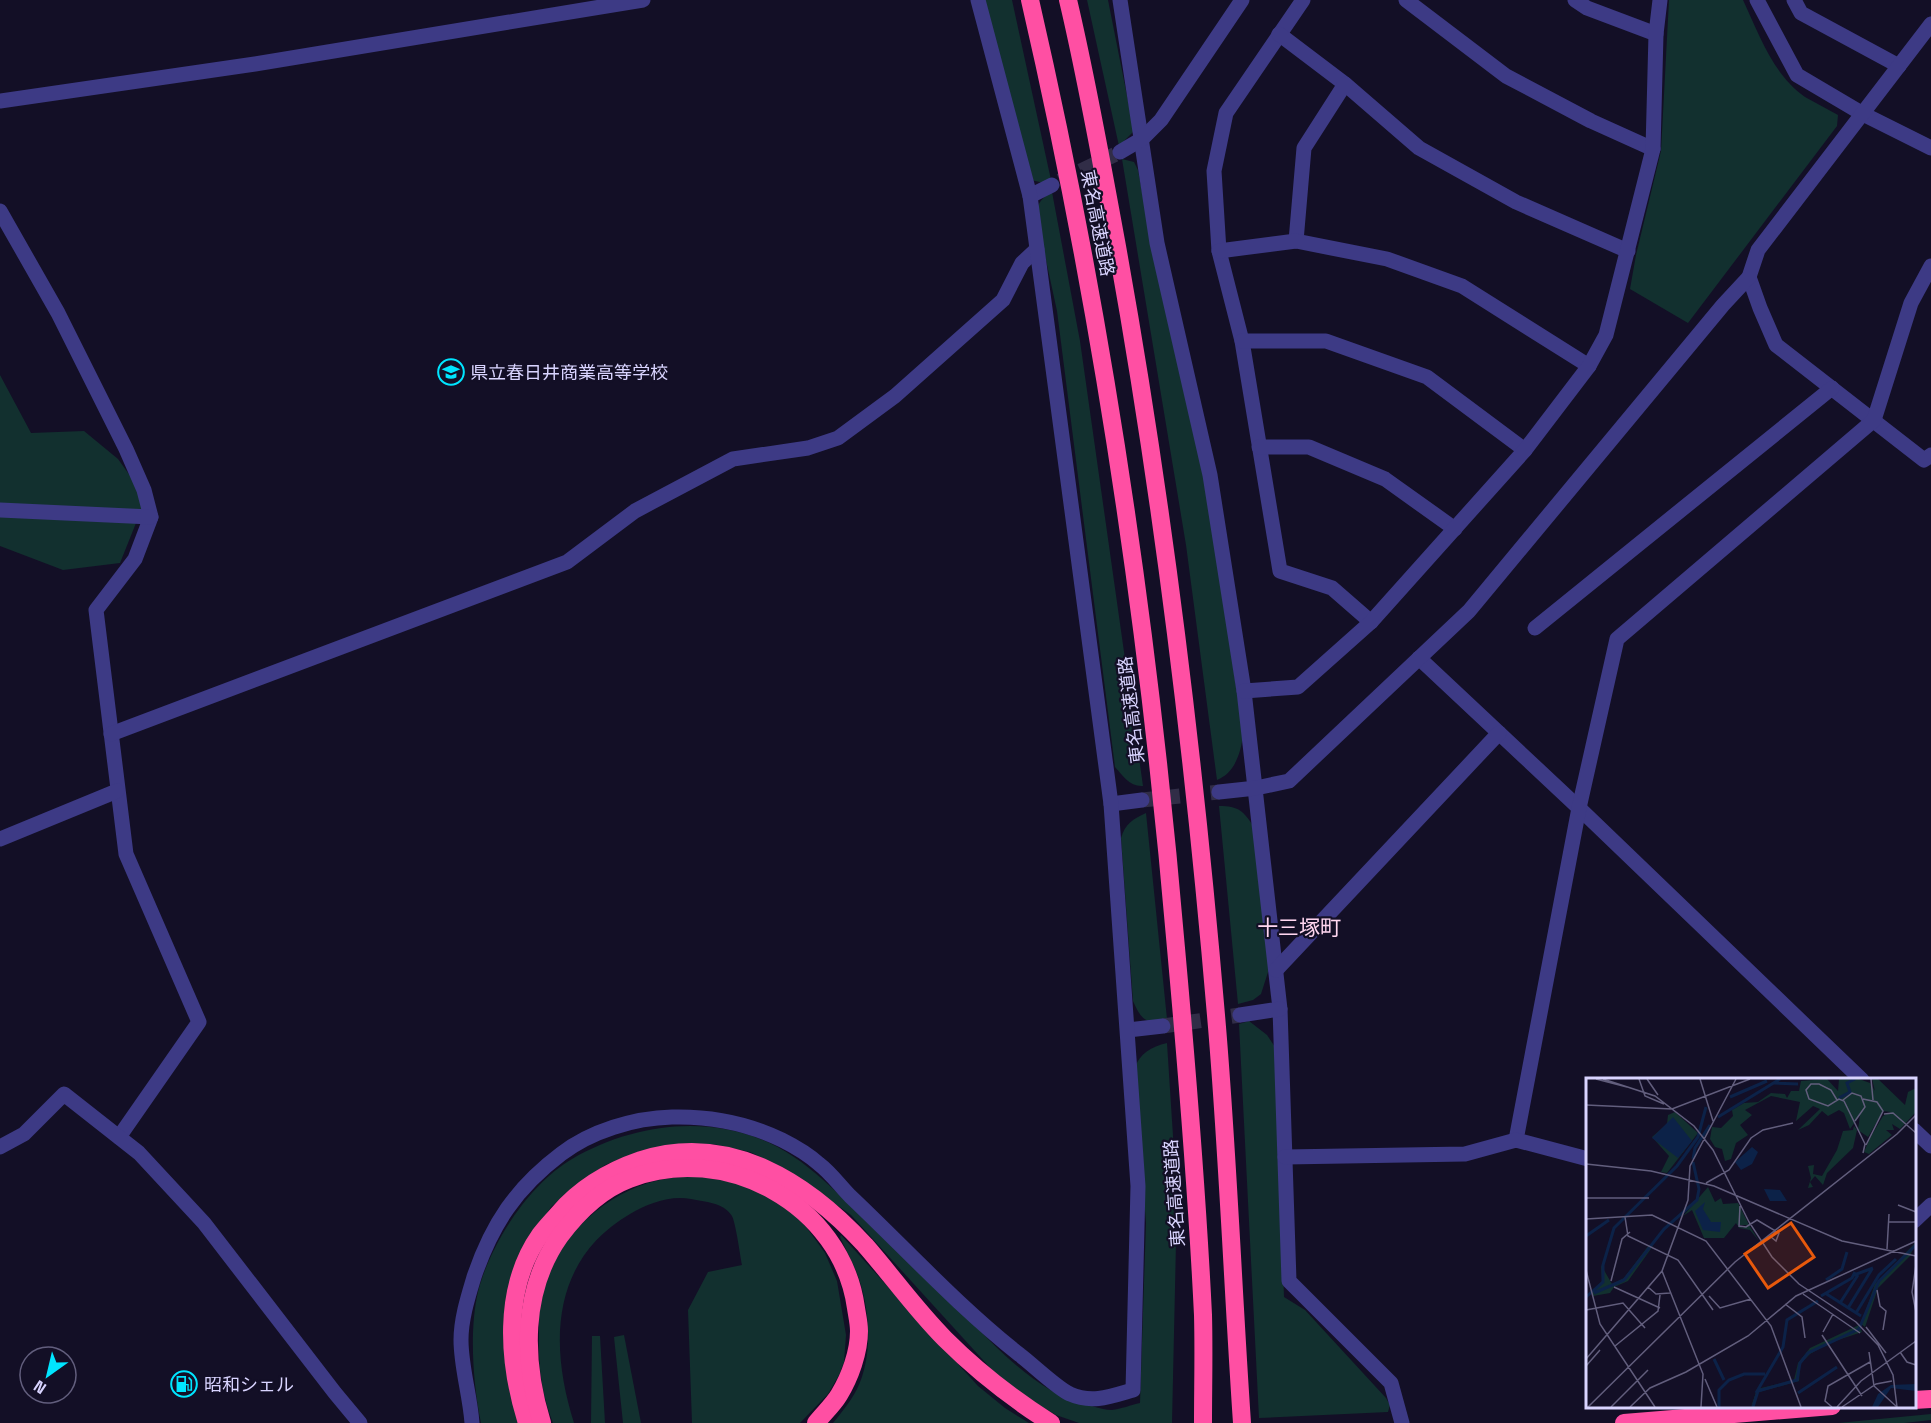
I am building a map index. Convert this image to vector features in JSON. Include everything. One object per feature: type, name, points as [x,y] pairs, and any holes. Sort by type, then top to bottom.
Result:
[{"type":"highway","name":"東名高速道路","points":[[1030,0],[1063,150],[1099,333],[1145,648],[1166,824],[1184,1034],[1203,1316],[1203,1423]]},
{"type":"highway","name":"東名高速道路","points":[[1068,0],[1099,147],[1131,324],[1176,636],[1197,818],[1217,1029],[1242,1423]]},
{"type":"highway","points":[[527,1423],[520,1401],[513,1357],[512,1313],[523,1269],[540,1236],[568,1202],[592,1182],[622,1167],[653,1156],[680,1153],[714,1153],[745,1160],[774,1172],[809,1194],[864,1245],[944,1338],[1012,1396],[1051,1423]]},
{"type":"highway","points":[[542,1423],[534,1396],[528,1356],[531,1314],[539,1273],[544,1263],[573,1219],[596,1197],[628,1179],[653,1171],[684,1167],[707,1168],[736,1174],[770,1187],[794,1203],[818,1224],[841,1260],[854,1288],[859,1331],[853,1364],[839,1395],[816,1423]]},
{"type":"highway","points":[[1916,1400],[1931,1399]]},
{"type":"highway","points":[[1624,1423],[1819,1408]]},
{"type":"street","points":[[0,101],[255,64],[643,0]]},
{"type":"street","points":[[472,1423],[461,1340],[466,1300],[485,1246],[498,1220],[516,1195],[540,1171],[567,1150],[593,1136],[631,1122],[663,1117],[690,1116],[718,1119],[750,1127],[783,1140],[820,1164],[976,1317],[1070,1395],[1099,1400],[1132,1390],[1138,1186],[1111,804],[1030,195],[978,0]]},
{"type":"street","points":[[1120,0],[1157,243],[1210,475],[1244,692],[1280,1009],[1289,1281],[1391,1383],[1402,1423]]},
{"type":"street","points":[[1120,152],[1142,139],[1161,120],[1242,0]]},
{"type":"street","points":[[1303,0],[1226,113],[1214,171],[1219,251],[1242,341],[1280,571],[1332,588],[1371,622]]},
{"type":"street","points":[[1406,0],[1506,76],[1591,121],[1653,149]]},
{"type":"street","points":[[1575,0],[1587,8],[1656,34]]},
{"type":"street","points":[[1244,692],[1298,687],[1371,622],[1525,450],[1589,366],[1606,335],[1653,149],[1656,34],[1660,0]]},
{"type":"street","points":[[1757,0],[1797,75],[1863,114],[1931,148]]},
{"type":"street","points":[[1794,0],[1801,13],[1899,66]]},
{"type":"street","points":[[1219,792],[1289,781],[1469,611],[1723,305],[1749,277],[1758,250],[1931,24]]},
{"type":"street","points":[[1279,34],[1345,84],[1419,148],[1516,202],[1628,251]]},
{"type":"street","points":[[1296,241],[1304,148],[1345,84]]},
{"type":"street","points":[[1030,195],[1052,185]]},
{"type":"street","points":[[0,211],[58,313],[126,449],[144,490],[151,517],[135,560],[96,610],[126,854],[199,1022],[119,1137]]},
{"type":"street","points":[[1219,251],[1296,241],[1387,259],[1462,286],[1589,366]]},
{"type":"street","points":[[111,734],[567,562],[635,511],[733,459],[808,448],[838,438],[895,396],[1004,300],[1022,263],[1037,249]]},
{"type":"street","points":[[1516,1140],[1579,808],[1617,639],[1874,420],[1911,303],[1931,266]]},
{"type":"street","points":[[1749,277],[1776,345],[1924,460],[1931,455]]},
{"type":"street","points":[[1242,341],[1326,341],[1427,377],[1525,450]]},
{"type":"street","points":[[1535,628],[1832,388]]},
{"type":"street","points":[[1259,447],[1309,447],[1385,479],[1455,529]]},
{"type":"street","points":[[0,510],[151,517]]},
{"type":"street","points":[[1419,658],[1860,1078]]},
{"type":"street","points":[[1276,970],[1498,733]]},
{"type":"street","points":[[0,839],[117,791]]},
{"type":"street","points":[[1111,804],[1142,800]]},
{"type":"street","points":[[1240,1015],[1280,1009]]},
{"type":"street","points":[[1128,1030],[1163,1026]]},
{"type":"street","points":[[0,1147],[24,1134],[64,1094],[139,1153],[204,1223],[335,1394],[360,1423]]},
{"type":"street","points":[[1916,1132],[1931,1146]]},
{"type":"street","points":[[1285,1157],[1465,1154],[1516,1140],[1586,1159]]},
{"type":"street","points":[[1916,1219],[1931,1205]]},
{"type":"green space","points":[[984,0],[1012,0],[1051,180],[1044,183],[1031,180]]},
{"type":"green space","points":[[1087,0],[1108,0],[1134,131],[1119,146]]},
{"type":"green space","points":[[1669,0],[1743,0],[1761,40],[1784,77],[1805,97],[1838,115],[1837,126],[1688,323],[1630,289],[1661,151]]},
{"type":"green space","points":[[1122,159],[1134,162],[1138,170],[1155,260],[1210,503],[1243,735],[1239,755],[1233,767],[1217,780],[1186,545]]},
{"type":"green space","points":[[1052,192],[1080,341],[1143,786],[1131,783],[1115,767],[1057,311],[1036,214],[1041,201]]},
{"type":"green space","points":[[0,375],[31,433],[84,431],[118,459],[146,498],[120,563],[63,570],[0,546]]},
{"type":"green space","points":[[1219,806],[1240,810],[1254,827],[1269,969],[1261,994],[1253,1000],[1238,1004]]},
{"type":"green space","points":[[1146,813],[1167,1019],[1154,1022],[1142,1016],[1133,1001],[1121,838],[1130,822]]},
{"type":"green space","points":[[1249,1021],[1267,1035],[1275,1047],[1284,1297],[1305,1310],[1386,1398],[1390,1405],[1388,1412],[1259,1418],[1239,1024]]},
{"type":"green space","points":[[1167,1043],[1177,1198],[1172,1423],[1079,1423],[1056,1415],[1031,1400],[994,1372],[851,1215],[784,1168],[750,1152],[713,1144],[673,1146],[640,1151],[605,1165],[551,1207],[528,1244],[514,1279],[519,1423],[481,1423],[473,1357],[475,1307],[492,1254],[513,1217],[541,1184],[572,1159],[594,1148],[640,1132],[689,1126],[713,1127],[737,1132],[760,1139],[792,1156],[822,1178],[1002,1353],[1044,1386],[1059,1395],[1105,1409],[1112,1410],[1140,1403],[1146,1223],[1134,1069],[1139,1059],[1147,1051]]},
{"type":"green space","points":[[697,1176],[747,1185],[789,1209],[807,1228],[825,1253],[837,1281],[846,1335],[844,1362],[828,1394],[800,1423],[692,1423],[688,1310],[708,1272],[742,1265],[735,1226],[728,1211],[713,1203],[676,1198],[644,1206],[630,1214],[604,1233],[584,1255],[571,1280],[563,1306],[560,1334],[561,1363],[574,1423],[553,1423],[543,1391],[540,1370],[539,1314],[542,1292],[549,1271],[560,1252],[572,1234],[588,1218],[605,1204],[624,1193],[644,1184],[665,1179]]},
{"type":"green space","points":[[841,1235],[978,1386],[1005,1408],[1029,1423],[833,1423],[857,1389],[868,1346],[867,1314],[861,1284]]},
{"type":"green space","points":[[624,1335],[641,1423],[623,1423],[614,1337]]},
{"type":"green space","points":[[592,1336],[600,1336],[605,1423],[591,1423]]},
{"type":"green space","points":[[1931,1414],[1931,1420],[1904,1423],[1838,1423]]},
{"type":"tunnel","points":[[1060,181],[1120,152]]},
{"type":"tunnel","points":[[1142,800],[1219,792]]},
{"type":"tunnel","points":[[1163,1026],[1240,1015]]},
{"type":"place","name":"県立春日井商業高等学校","points":[[451,372]]},
{"type":"place","name":"昭和シェル","points":[[184,1384]]},
{"type":"district","name":"十三塚町","points":[[1299,927]]}]
